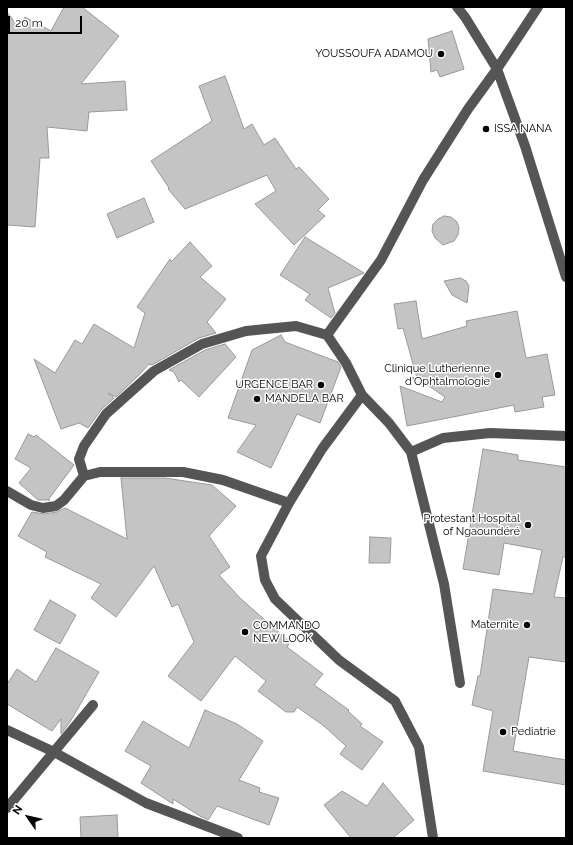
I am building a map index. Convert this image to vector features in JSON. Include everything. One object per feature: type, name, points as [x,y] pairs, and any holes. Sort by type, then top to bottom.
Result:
[{"type":"street","points":[[457,7],[465,16],[497,69],[530,161],[566,278]]},
{"type":"street","points":[[327,335],[381,260],[423,180],[468,109],[497,69],[538,7]]},
{"type":"street","points":[[84,476],[79,459],[84,446],[106,414],[154,371],[202,344],[246,331],[296,326],[327,335],[346,362],[362,395],[389,423],[411,452],[444,584],[460,683]]},
{"type":"street","points":[[362,395],[322,448],[289,503],[262,556],[265,580],[275,599],[339,660],[395,701],[419,746],[433,838]]},
{"type":"street","points":[[411,452],[443,438],[490,433],[566,436]]},
{"type":"street","points":[[7,491],[31,505],[42,508],[56,506],[64,500],[84,476],[107,471],[183,472],[223,480],[289,503]]},
{"type":"street","points":[[7,808],[93,705]]},
{"type":"street","points":[[7,730],[54,752],[146,803],[238,838]]},
{"type":"building","points":[[64,7],[82,7],[119,36],[81,84],[125,81],[127,110],[89,112],[87,131],[47,127],[49,158],[40,158],[35,227],[7,225],[7,12],[19,28],[25,17],[51,31]]},
{"type":"building","points":[[452,31],[464,69],[440,77],[437,70],[431,72],[428,39]]},
{"type":"building","points":[[225,76],[244,129],[252,124],[264,145],[275,138],[296,169],[299,167],[329,199],[318,210],[325,216],[294,245],[255,204],[276,191],[267,175],[185,209],[168,189],[169,188],[151,161],[212,121],[199,86]]},
{"type":"building","points":[[144,198],[154,222],[117,238],[107,214]]},
{"type":"building","points":[[444,216],[451,217],[457,222],[459,228],[458,235],[454,241],[443,245],[435,238],[432,231],[433,224]]},
{"type":"building","points":[[305,237],[364,273],[328,288],[335,313],[331,318],[305,300],[310,294],[280,275]]},
{"type":"building","points":[[190,242],[212,266],[200,277],[226,299],[207,322],[216,333],[199,338],[152,365],[149,364],[116,397],[108,393],[114,398],[101,410],[88,428],[79,423],[61,429],[34,359],[55,373],[75,340],[82,344],[94,324],[134,348],[145,313],[137,307],[170,259],[171,262]]},
{"type":"building","points":[[460,278],[466,281],[469,286],[467,303],[452,295],[444,281]]},
{"type":"building","name":"Clinique Lutherienne d'Ophtalmologie","points":[[416,301],[422,339],[467,326],[466,321],[517,311],[526,358],[547,354],[555,395],[542,397],[544,407],[515,412],[514,405],[407,426],[400,386],[442,402],[445,397],[417,378],[403,328],[398,329],[394,304]]},
{"type":"building","points":[[281,335],[285,342],[338,362],[341,367],[320,423],[297,414],[271,468],[237,452],[256,425],[228,418],[252,350]]},
{"type":"building","points":[[225,344],[236,357],[199,397],[181,380],[179,382],[174,372],[169,370],[205,350]]},
{"type":"building","points":[[28,434],[34,437],[36,435],[74,465],[48,500],[38,500],[19,483],[31,468],[15,459]]},
{"type":"building","points":[[483,449],[518,455],[518,460],[566,467],[566,557],[563,557],[554,597],[566,598],[566,662],[529,657],[513,751],[566,760],[566,785],[483,771],[493,711],[472,705],[478,676],[480,676],[493,589],[533,594],[542,550],[504,543],[499,575],[463,569]]},
{"type":"building","points":[[121,478],[165,478],[212,485],[236,506],[209,536],[230,567],[219,575],[240,598],[290,642],[287,647],[323,674],[314,685],[349,710],[348,711],[362,724],[360,726],[383,742],[362,770],[340,754],[346,746],[324,726],[297,707],[294,712],[286,712],[258,691],[266,681],[235,656],[201,701],[168,676],[194,642],[178,604],[172,607],[154,566],[116,617],[91,598],[101,584],[45,557],[47,552],[18,536],[32,512],[44,514],[57,512],[65,508],[127,539]]},
{"type":"building","points":[[370,537],[391,538],[390,563],[369,563]]},
{"type":"building","points":[[50,600],[76,615],[60,644],[34,630]]},
{"type":"building","points":[[56,648],[99,672],[70,722],[61,734],[61,719],[52,731],[7,704],[7,684],[17,669],[36,682]]},
{"type":"building","points":[[205,710],[237,724],[263,741],[239,780],[260,788],[259,792],[279,798],[269,825],[217,806],[208,820],[173,799],[173,804],[141,783],[151,766],[125,751],[143,721],[189,748]]},
{"type":"building","points":[[383,783],[414,820],[393,838],[351,838],[324,805],[342,791],[367,806]]},
{"type":"building","points":[[117,815],[118,838],[81,838],[80,817]]},
{"type":"place","name":"YOUSSOUFA ADAMOU","points":[[441,54]]},
{"type":"place","name":"ISSA NANA","points":[[486,129]]},
{"type":"place","name":"Clinique Lutherienne d'Ophtalmologie","points":[[498,375]]},
{"type":"place","name":"URGENCE BAR","points":[[321,385]]},
{"type":"place","name":"MANDELA BAR","points":[[257,399]]},
{"type":"place","name":"Protestant Hospital of Ngaoundéré","points":[[528,525]]},
{"type":"place","name":"Maternite","points":[[527,625]]},
{"type":"place","name":"COMMANDO NEW LOOK","points":[[245,632]]},
{"type":"place","name":"Pediatrie","points":[[503,732]]}]
